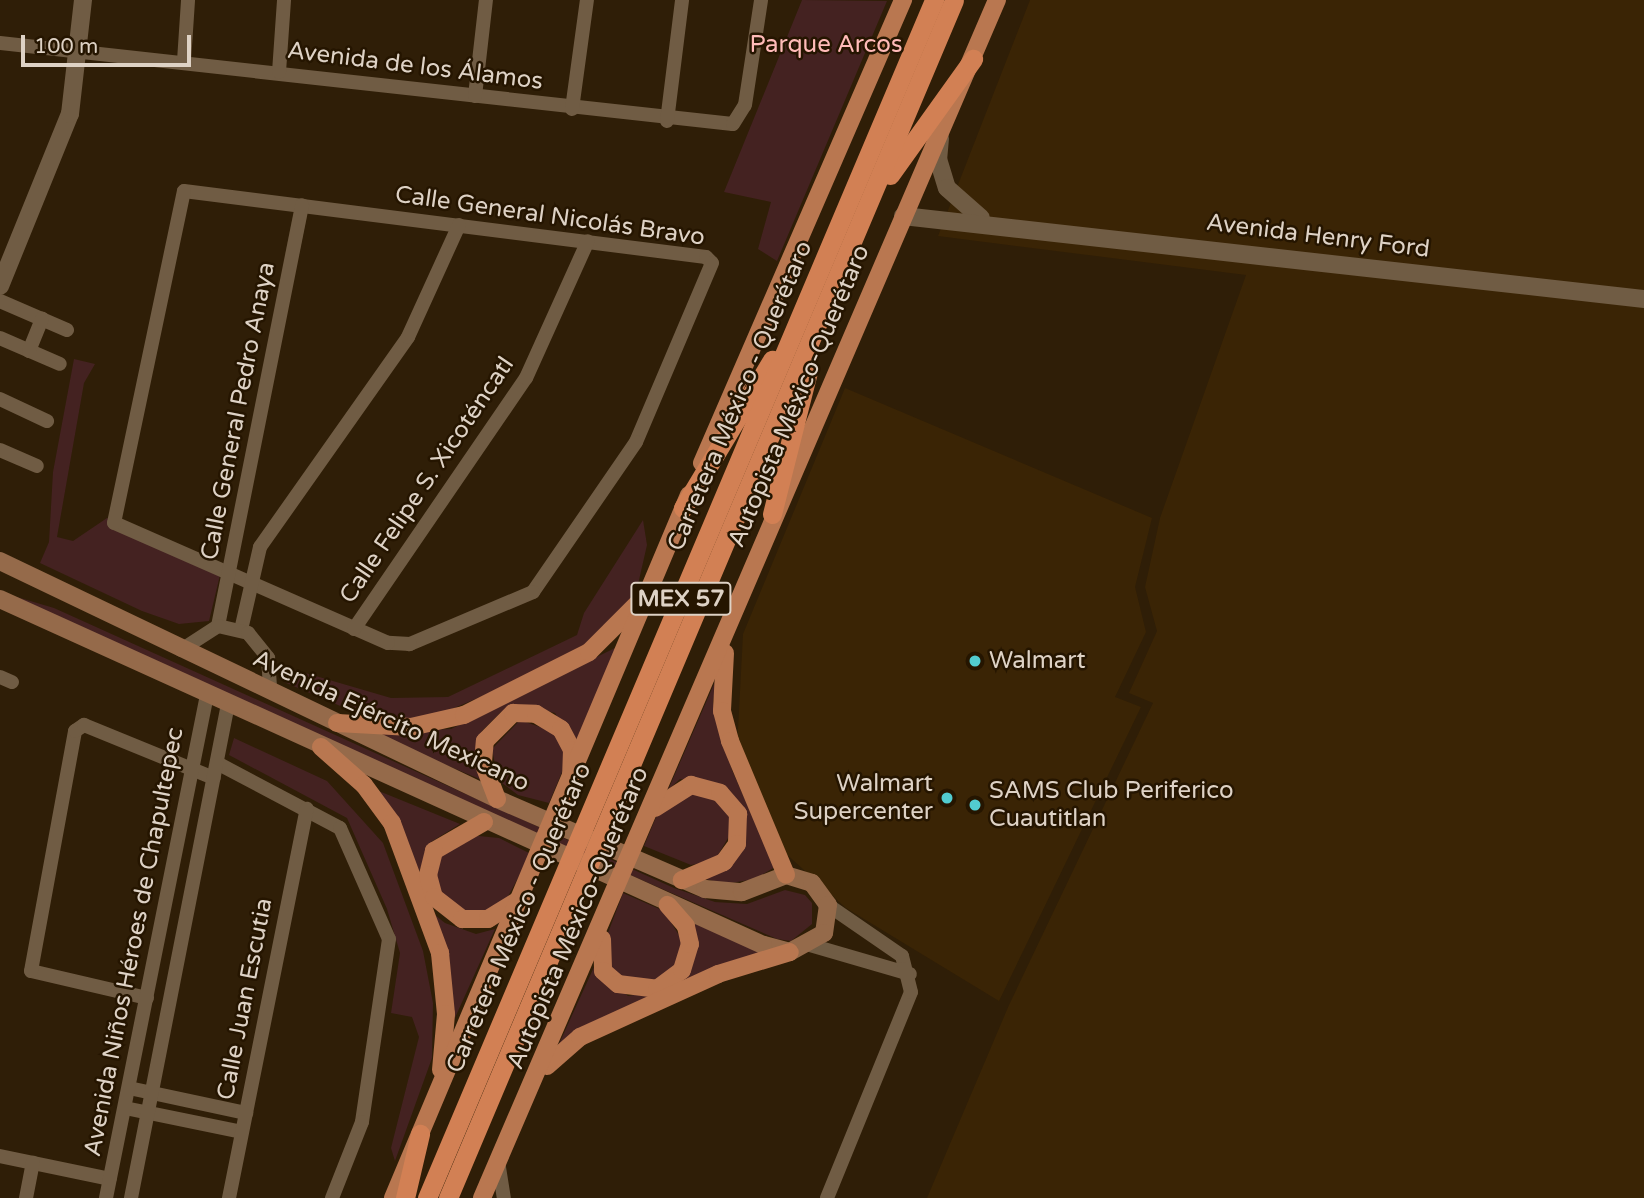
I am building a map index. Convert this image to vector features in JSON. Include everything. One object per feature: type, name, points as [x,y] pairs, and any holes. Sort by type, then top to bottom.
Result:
[{"type":"highway","name":"Carretera México - Querétaro","points":[[447,1198],[808,324],[934,0]]},
{"type":"highway","name":"Carretera México - Querétaro","points":[[427,1198],[808,324],[869,204],[954,0]]},
{"type":"highway","points":[[869,204],[973,59]]},
{"type":"highway","points":[[683,508],[808,324]]},
{"type":"highway","points":[[772,513],[808,324]]},
{"type":"highway","points":[[405,1198],[420,1134]]},
{"type":"main road","points":[[393,1198],[570,785],[683,508],[903,0]]},
{"type":"main road","name":"Autopista México-Querétaro","points":[[482,1198],[540,1073],[608,913],[728,629],[772,513],[943,129],[997,0]]},
{"type":"main road","name":"Avenida Ejército Mexicano","points":[[0,561],[497,799],[676,877],[725,893],[786,875]]},
{"type":"main road","points":[[337,723],[411,727],[464,715],[589,652],[618,629],[659,568]]},
{"type":"main road","points":[[0,599],[520,839],[668,905],[790,952]]},
{"type":"main road","points":[[540,1073],[580,1037],[718,974],[810,945],[824,933],[828,905],[812,883],[786,875],[722,711],[728,629]]},
{"type":"main road","points":[[497,799],[483,762],[485,741],[513,713],[536,714],[561,729],[572,750],[570,785]]},
{"type":"main road","points":[[321,747],[364,785],[392,823],[440,953],[446,1014],[440,1088]]},
{"type":"main road","points":[[650,813],[691,785],[720,793],[738,814],[737,844],[724,862],[676,877]]},
{"type":"main road","points":[[484,822],[434,851],[428,875],[434,897],[462,919],[488,919],[522,898]]},
{"type":"main road","points":[[608,913],[599,950],[603,971],[628,989],[657,989],[682,970],[690,944],[686,926],[668,905]]},
{"type":"street","points":[[0,286],[63,137],[79,50],[83,0]]},
{"type":"street","points":[[184,61],[188,0]]},
{"type":"street","points":[[279,72],[284,0]]},
{"type":"street","points":[[475,96],[485,0]]},
{"type":"street","points":[[572,109],[587,0]]},
{"type":"street","points":[[667,121],[682,0]]},
{"type":"street","name":"Avenida de los Álamos","points":[[79,50],[279,72],[667,121],[733,124],[742,114],[761,0]]},
{"type":"street","points":[[0,43],[79,50]]},
{"type":"street","points":[[943,129],[938,159],[947,188],[987,221]]},
{"type":"street","name":"Calle General Nicolás Bravo","points":[[184,191],[459,225],[712,260],[636,442],[526,599],[411,644],[388,643],[114,523],[184,191]]},
{"type":"street","name":"Calle General Pedro Anaya","points":[[218,626],[302,205]]},
{"type":"street","name":"Avenida Henry Ford","points":[[904,216],[987,221],[1644,299]]},
{"type":"street","points":[[241,631],[260,547],[408,337],[459,225]]},
{"type":"street","name":"Calle Felipe S. Xicoténcatl","points":[[354,629],[527,378],[588,241]]},
{"type":"street","points":[[0,301],[67,330]]},
{"type":"street","points":[[29,351],[42,319]]},
{"type":"street","points":[[0,338],[60,364]]},
{"type":"street","points":[[0,399],[47,421]]},
{"type":"street","points":[[0,450],[37,466]]},
{"type":"street","points":[[181,650],[218,626],[241,631],[264,648],[270,691]]},
{"type":"street","name":"Avenida Niños Héroes de Chapultepec","points":[[106,1198],[207,695]]},
{"type":"street","name":"Avenida Niños Héroes de Chapultepec","points":[[131,1198],[228,704]]},
{"type":"street","points":[[147,998],[39,977],[29,963],[78,728],[191,769],[215,770],[307,808],[345,836],[390,946],[362,1122],[332,1198]]},
{"type":"street","name":"Calle Juan Escutia","points":[[229,1198],[307,808]]},
{"type":"street","points":[[827,1198],[908,1009],[910,974],[902,957],[828,905]]},
{"type":"street","points":[[161,930],[183,934]]},
{"type":"street","points":[[810,945],[910,974]]},
{"type":"street","points":[[129,1088],[246,1113]]},
{"type":"street","points":[[125,1108],[242,1132]]},
{"type":"street","points":[[0,1156],[110,1179]]},
{"type":"street","points":[[498,1161],[504,1198]]},
{"type":"street","points":[[26,1198],[33,1163]]},
{"type":"shaded area","points":[[1030,0],[1644,0],[1644,1198],[927,1198],[1009,1005],[1153,703],[1129,693],[1157,631],[1145,587],[1160,518],[1246,275],[938,236]]},
{"type":"shaded area","points":[[845,388],[1152,518],[1135,587],[1146,632],[1115,697],[1141,707],[999,1001],[846,908],[783,851],[737,749],[743,634]]},
{"type":"green space","name":"Parque Arcos","points":[[802,0],[887,1],[777,261],[758,249],[771,202],[724,192]]},
{"type":"green space","points":[[74,359],[95,364],[84,383],[57,537],[73,541],[107,518],[221,571],[209,621],[179,624],[142,611],[40,563],[49,542],[53,472]]},
{"type":"green space","points":[[643,520],[647,545],[634,602],[588,646],[495,691],[430,718],[397,718],[352,711],[284,682],[285,667],[391,698],[448,697],[577,635],[584,613]]},
{"type":"green space","points":[[0,592],[54,608],[674,888],[715,902],[747,904],[785,890],[805,895],[812,903],[812,924],[791,941],[777,939],[247,708]]},
{"type":"green space","points":[[619,646],[575,749],[555,713],[530,707],[501,712],[482,731],[474,763],[482,780],[369,733],[451,729]]},
{"type":"green space","points":[[717,677],[713,702],[732,770],[775,867],[755,879],[725,884],[705,879],[727,868],[742,847],[719,785],[680,779],[668,790]]},
{"type":"green space","points":[[520,720],[557,733],[563,746],[565,765],[549,803],[518,795],[498,780],[492,749]]},
{"type":"green space","points":[[234,738],[327,781],[383,843],[423,951],[433,1003],[432,1058],[395,1161],[391,1148],[419,1037],[412,1017],[391,1013],[400,953],[387,909],[347,818],[229,755]]},
{"type":"green space","points":[[364,785],[460,824],[431,842],[419,872],[435,915],[445,923],[476,934],[495,929],[454,1020],[445,951]]},
{"type":"green space","points":[[689,792],[710,794],[730,814],[731,833],[715,860],[691,865],[644,846],[656,817]]},
{"type":"green space","points":[[469,835],[499,838],[531,854],[499,913],[466,913],[440,897],[434,876],[438,856]]},
{"type":"green space","points":[[623,893],[664,911],[685,945],[674,972],[641,987],[610,971],[603,946]]},
{"type":"green space","points":[[693,923],[762,952],[558,1046],[594,967],[628,996],[672,987]]},
{"type":"place","name":"Walmart","points":[[975,661]]},
{"type":"place","name":"Walmart Supercenter","points":[[947,798]]},
{"type":"place","name":"SAMS Club Periferico Cuautitlan","points":[[975,805]]}]
